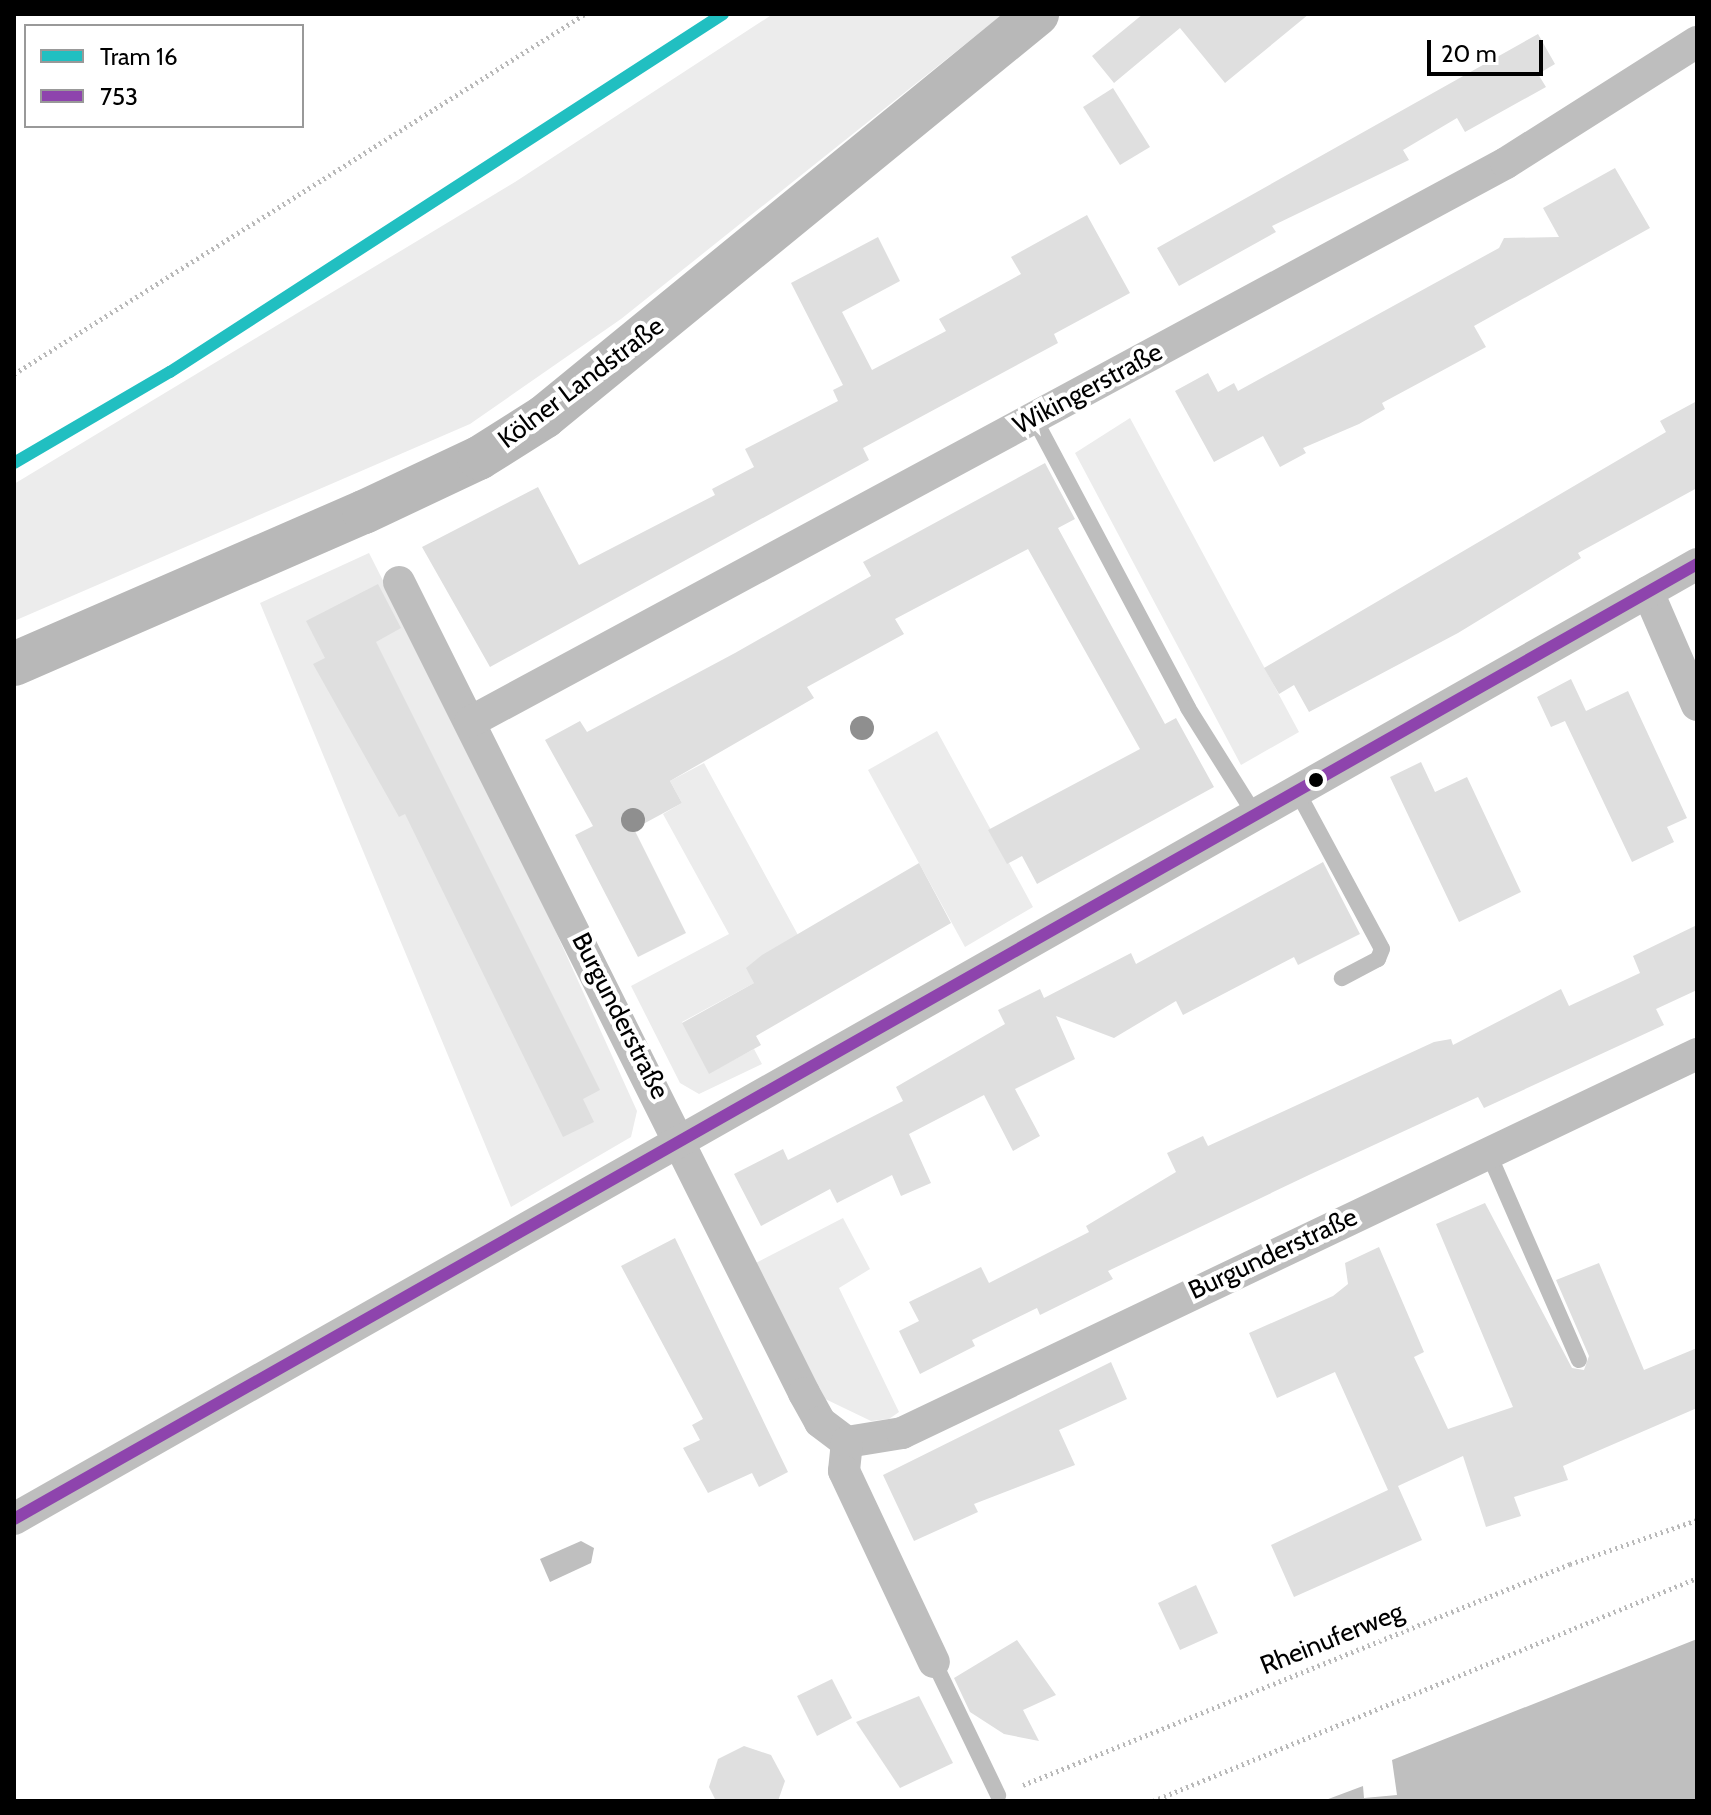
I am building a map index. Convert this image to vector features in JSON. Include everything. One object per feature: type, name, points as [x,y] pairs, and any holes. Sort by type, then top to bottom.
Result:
[{"type":"main road","name":"Kölner Landstraße","points":[[14,664],[364,512],[531,425],[1037,14]]},
{"type":"street","name":"Wikingerstraße","points":[[470,722],[1506,163],[1697,42]]},
{"type":"street","points":[[14,1519],[1697,564]]},
{"type":"street","name":"Burgunderstraße","points":[[399,582],[666,1103],[676,1144],[820,1422],[847,1442],[902,1433],[1697,1054]]},
{"type":"street","points":[[1648,592],[1697,705]]},
{"type":"street","points":[[847,1442],[844,1471],[934,1662]]},
{"type":"lane","points":[[1034,418],[1188,708],[1255,815]]},
{"type":"lane","points":[[1297,791],[1382,949],[1378,959],[1342,978]]},
{"type":"lane","points":[[1488,1152],[1579,1360]]},
{"type":"lane","points":[[934,1662],[998,1795]]},
{"type":"path","points":[[14,374],[585,14]]},
{"type":"path","name":"Rheinuferweg","points":[[998,1795],[1697,1520]]},
{"type":"path","points":[[1153,1801],[1697,1578]]},
{"type":"shaded area","points":[[773,14],[1003,14],[621,319],[470,424],[14,621],[14,484],[515,182]]},
{"type":"shaded area","points":[[1130,418],[1299,732],[1241,765],[1075,453]]},
{"type":"shaded area","points":[[369,553],[512,835],[637,1111],[631,1137],[511,1207],[260,603]]},
{"type":"shaded area","points":[[937,731],[1033,907],[965,947],[868,770]]},
{"type":"shaded area","points":[[704,763],[798,935],[754,983],[682,1022],[709,1073],[754,1049],[762,1064],[699,1094],[680,1083],[631,986],[729,934],[663,814],[682,803],[670,781]]},
{"type":"shaded area","points":[[843,1218],[870,1269],[839,1288],[899,1412],[889,1419],[871,1421],[819,1396],[752,1265]]},
{"type":"shaded area","points":[[581,1541],[594,1548],[591,1563],[550,1582],[540,1559]]},
{"type":"shaded area","points":[[1697,1639],[1697,1801],[1323,1801],[1363,1786],[1364,1798],[1397,1795],[1392,1760]]},
{"type":"building","points":[[1143,14],[1309,14],[1225,83],[1180,28],[1114,83],[1092,56]]},
{"type":"building","points":[[1538,34],[1555,64],[1538,74],[1546,87],[1465,132],[1457,118],[1403,150],[1409,160],[1272,226],[1276,232],[1179,286],[1157,248]]},
{"type":"building","points":[[1113,88],[1150,147],[1120,165],[1083,107]]},
{"type":"building","points":[[1615,168],[1650,228],[1474,326],[1486,347],[1382,403],[1385,409],[1359,424],[1303,448],[1306,453],[1280,467],[1263,436],[1214,462],[1175,391],[1208,373],[1218,392],[1234,383],[1238,391],[1499,248],[1504,238],[1559,237],[1543,208]]},
{"type":"building","points":[[1087,215],[1130,293],[1054,334],[1058,343],[863,448],[869,460],[490,667],[422,547],[538,487],[579,565],[715,495],[712,489],[754,467],[745,449],[838,401],[833,390],[843,385],[791,283],[878,237],[900,281],[842,312],[872,370],[946,331],[939,319],[1021,274],[1011,257]]},
{"type":"building","points":[[1697,401],[1697,488],[1578,553],[1581,558],[1458,633],[1309,712],[1294,685],[1279,694],[1264,668],[1666,432],[1660,421]]},
{"type":"building","points":[[1045,463],[1075,519],[1058,528],[1165,724],[1176,718],[1214,787],[1037,884],[1022,856],[1007,864],[988,830],[1140,749],[1028,549],[895,619],[904,634],[807,687],[814,698],[670,781],[682,803],[634,829],[686,933],[638,957],[575,835],[593,826],[545,740],[580,721],[587,732],[735,653],[871,576],[863,562]]},
{"type":"building","points":[[378,584],[401,628],[376,642],[600,1090],[583,1099],[594,1122],[563,1137],[405,814],[399,817],[313,664],[325,658],[306,621]]},
{"type":"building","points":[[1571,679],[1586,711],[1628,691],[1687,818],[1667,827],[1674,842],[1632,862],[1565,721],[1551,727],[1537,697]]},
{"type":"building","points":[[1421,762],[1435,792],[1467,777],[1521,892],[1459,922],[1390,777]]},
{"type":"building","points":[[1323,862],[1360,934],[1298,965],[1294,957],[1183,1015],[1176,1001],[1114,1038],[1056,1016],[1075,1059],[1015,1089],[1040,1136],[1013,1151],[984,1095],[909,1134],[931,1183],[901,1196],[892,1175],[837,1203],[830,1189],[761,1226],[734,1174],[783,1149],[788,1160],[903,1101],[896,1087],[1005,1024],[998,1010],[1040,989],[1044,998],[1131,953],[1136,964]]},
{"type":"building","points":[[919,863],[951,923],[756,1036],[761,1045],[709,1074],[682,1023],[754,983],[746,968],[762,955]]},
{"type":"building","points":[[1697,925],[1697,990],[1656,1009],[1664,1025],[1484,1108],[1478,1097],[1311,1174],[1108,1271],[1113,1279],[1040,1315],[1037,1308],[972,1340],[975,1346],[920,1374],[899,1331],[919,1321],[909,1302],[981,1267],[989,1283],[1089,1232],[1086,1226],[1176,1172],[1167,1153],[1203,1136],[1208,1146],[1434,1042],[1451,1039],[1453,1045],[1561,989],[1569,1006],[1640,973],[1633,956]]},
{"type":"building","points":[[1485,1203],[1572,1368],[1584,1370],[1589,1356],[1556,1280],[1599,1263],[1644,1370],[1697,1348],[1697,1408],[1563,1466],[1568,1480],[1514,1497],[1521,1516],[1486,1527],[1463,1456],[1398,1486],[1422,1540],[1294,1597],[1271,1545],[1388,1490],[1335,1372],[1277,1398],[1249,1333],[1333,1296],[1348,1284],[1345,1263],[1379,1247],[1424,1352],[1414,1357],[1448,1429],[1513,1407],[1436,1224]]},
{"type":"building","points":[[675,1238],[788,1472],[759,1487],[752,1473],[708,1493],[683,1448],[700,1440],[692,1425],[703,1419],[621,1266]]},
{"type":"building","points":[[1111,1362],[1127,1399],[1059,1430],[1075,1465],[974,1504],[978,1512],[914,1541],[883,1475]]},
{"type":"building","points":[[1196,1585],[1218,1633],[1180,1650],[1158,1603]]},
{"type":"building","points":[[1017,1640],[1056,1695],[1023,1710],[1039,1741],[1004,1734],[970,1712],[954,1678]]},
{"type":"building","points":[[832,1679],[852,1718],[817,1736],[797,1696]]},
{"type":"building","points":[[919,1696],[953,1763],[900,1788],[856,1722]]},
{"type":"building","points":[[744,1746],[771,1755],[785,1781],[778,1801],[716,1801],[709,1787],[718,1759]]},
{"type":"tram line","name":"16","points":[[14,463],[170,372],[723,14]]},
{"type":"transit line","name":"753","points":[[14,1519],[1697,564]]}]
